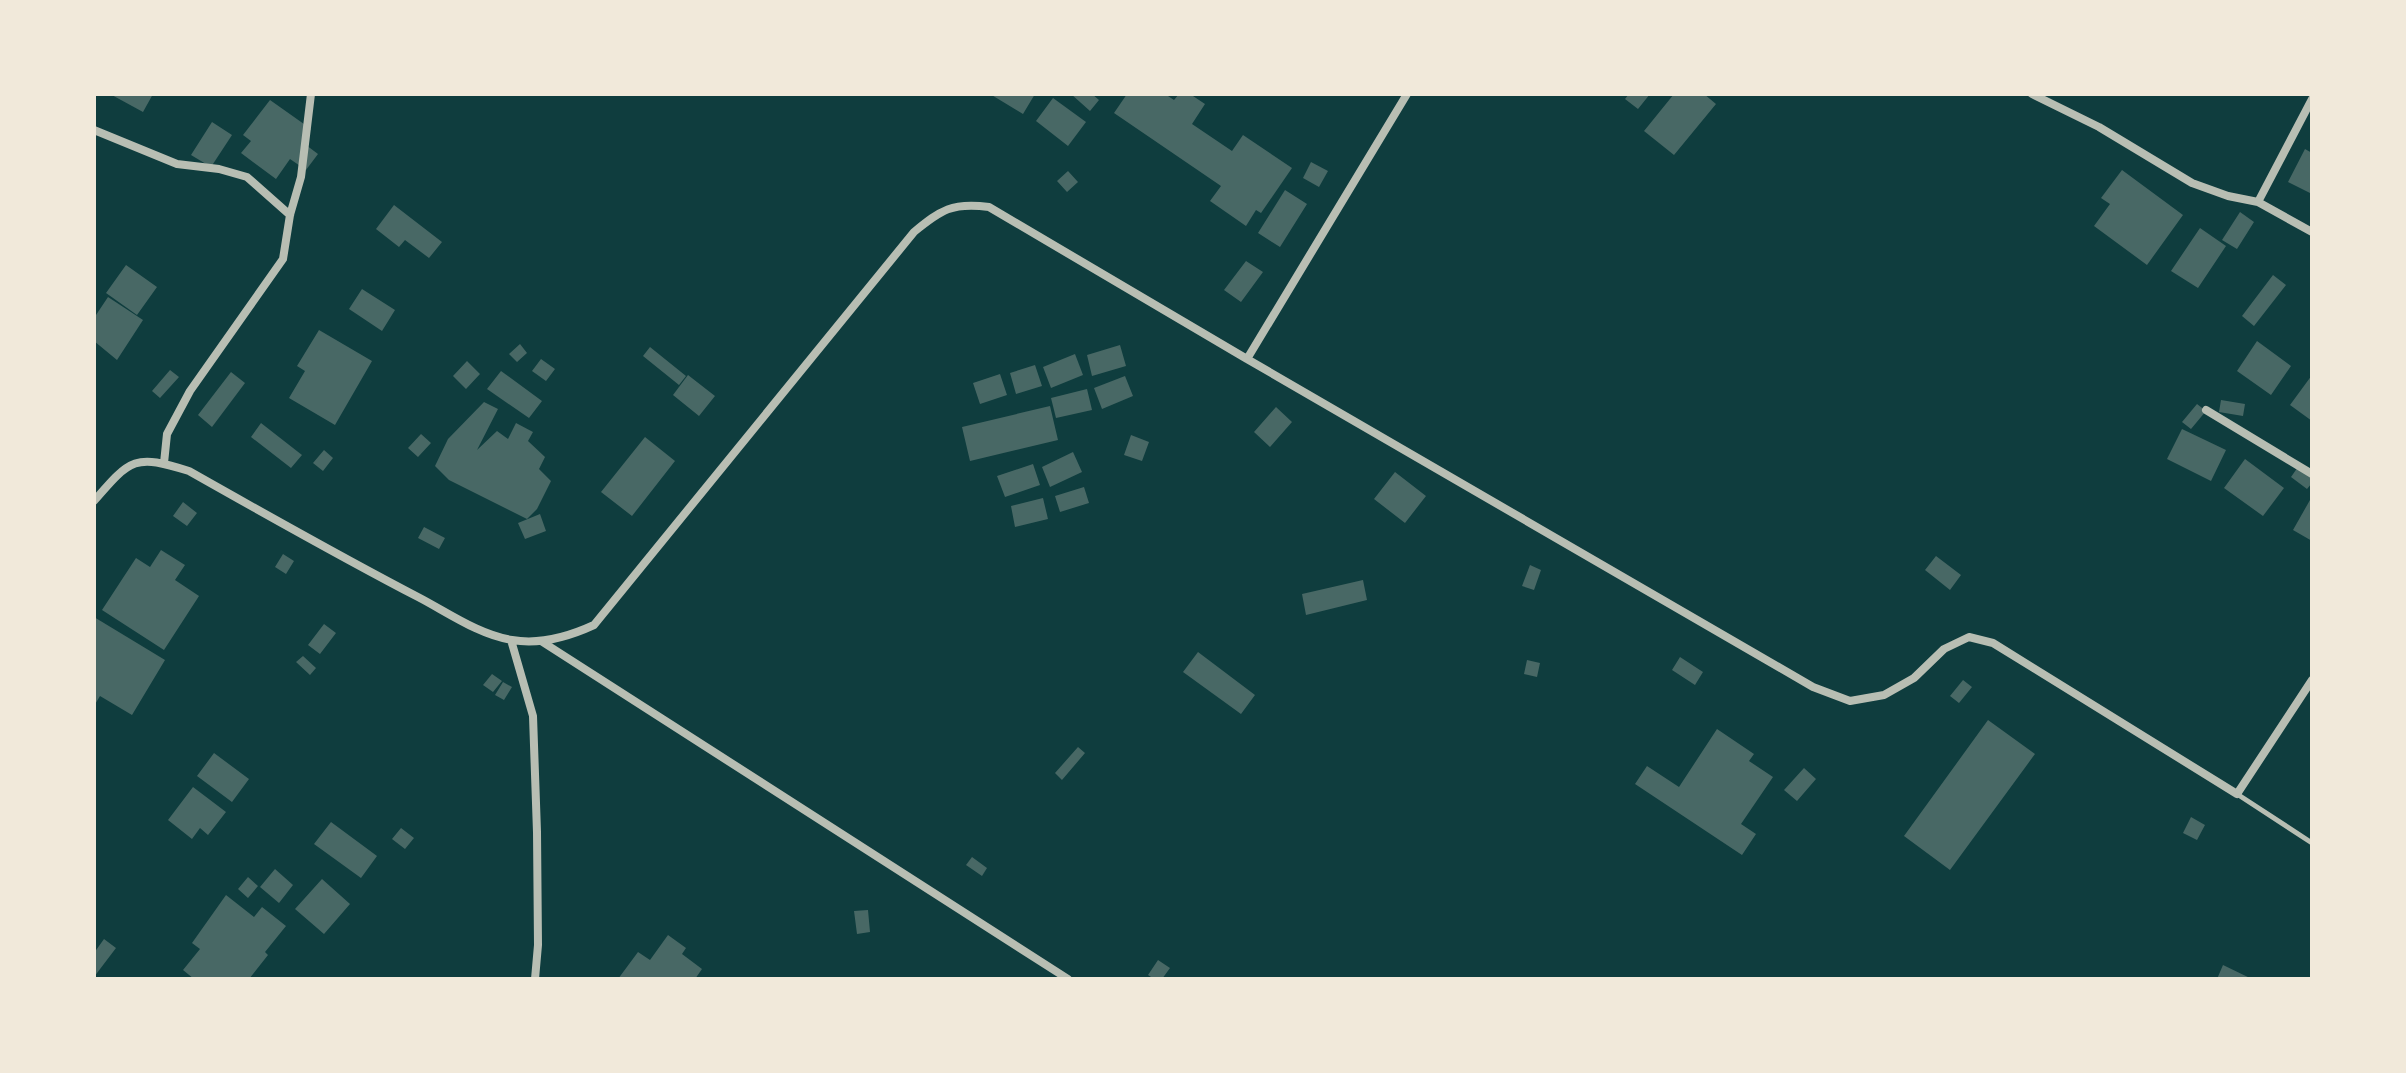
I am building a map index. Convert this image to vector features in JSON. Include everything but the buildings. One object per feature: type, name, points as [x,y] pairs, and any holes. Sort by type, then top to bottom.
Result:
[{"type":"street","points":[[164,463],[167,434],[190,391],[283,259],[290,215],[301,177],[311,94]]},
{"type":"street","points":[[1247,359],[1407,94]]},
{"type":"street","points":[[2032,94],[2099,127],[2192,183],[2228,196],[2258,202],[2312,232]]},
{"type":"street","points":[[2258,202],[2312,99]]},
{"type":"street","points":[[94,130],[177,164],[219,169],[247,177],[290,215]]},
{"type":"street","points":[[94,501],[120,471],[144,460],[164,463],[189,471],[333,553],[473,626],[511,640],[541,641],[569,636],[594,625],[914,232],[942,209],[966,204],[989,207],[1813,687],[1850,701],[1884,695],[1914,678],[1944,649],[1969,637],[1993,643],[2237,794],[2312,680]]},
{"type":"street","points":[[2206,410],[2312,474]]},
{"type":"street","points":[[511,640],[533,716],[538,945],[535,979]]},
{"type":"street","points":[[541,641],[1068,979]]},
{"type":"lane","points":[[2237,794],[2312,843]]}]
